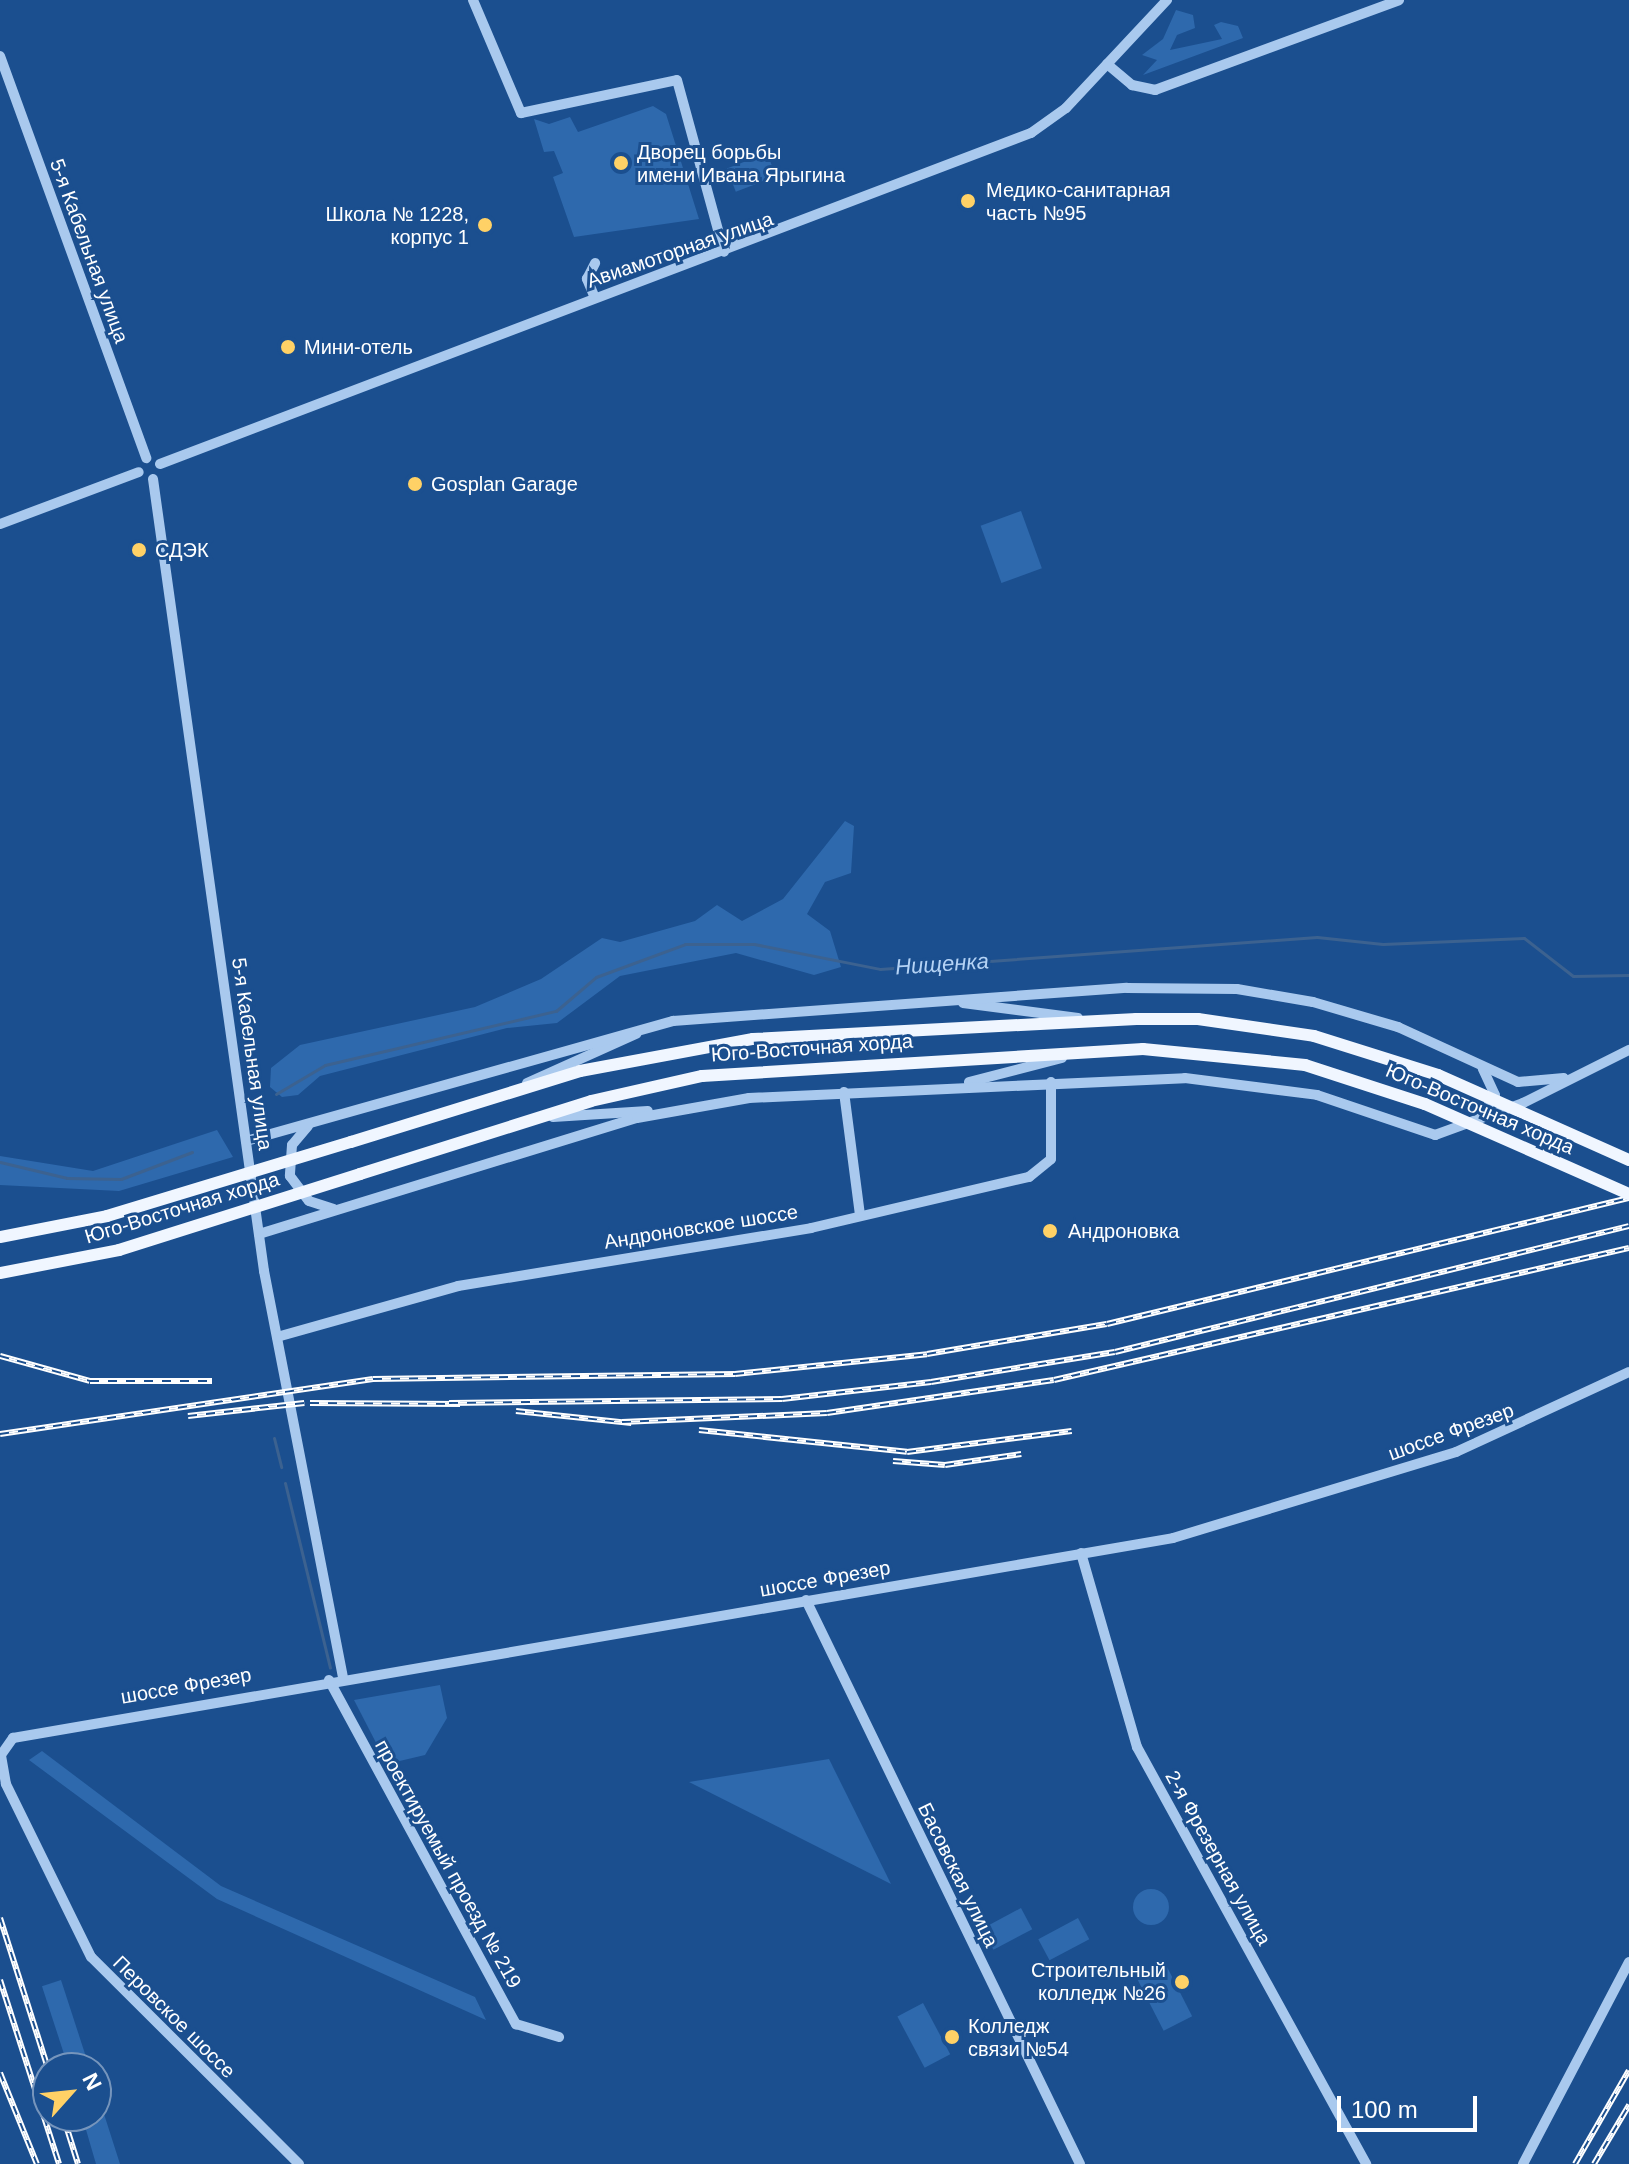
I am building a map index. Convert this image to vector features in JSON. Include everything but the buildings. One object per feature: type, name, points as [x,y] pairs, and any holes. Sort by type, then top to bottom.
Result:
[{"type":"main road","name":"Юго-Восточная хорда","points":[[0,1237],[107,1216],[486,1100],[694,1046],[1096,1021],[1198,1019],[1314,1036],[1438,1075],[1629,1160]]},
{"type":"main road","name":"Юго-Восточная хорда","points":[[0,1273],[119,1250],[539,1117],[702,1076],[1084,1052],[1201,1051],[1305,1065],[1425,1104],[1629,1194]]},
{"type":"street","points":[[473,0],[521,113],[677,80],[724,252]]},
{"type":"street","name":"Авиамоторная улица","points":[[160,464],[1031,133],[1107,64],[1167,0]]},
{"type":"street","points":[[1107,64],[1132,85],[1155,90],[1399,0]]},
{"type":"street","name":"5-я Кабельная улица","points":[[0,56],[146,458]]},
{"type":"street","points":[[595,263],[587,279],[595,298]]},
{"type":"street","points":[[0,524],[139,472],[146,458],[160,464],[153,479],[139,472]]},
{"type":"street","name":"5-я Кабельная улица","points":[[153,479],[259,1234],[343,1678]]},
{"type":"street","points":[[246,1141],[660,1024],[938,1000],[1237,989],[1358,1014],[1518,1082],[1577,1076]]},
{"type":"street","points":[[938,1000],[1096,1021]]},
{"type":"street","points":[[486,1100],[660,1024]]},
{"type":"street","points":[[539,1117],[682,1109],[844,1092],[1051,1082],[1230,1081],[1317,1095],[1419,1133],[1477,1122],[1629,1050]]},
{"type":"street","points":[[947,1087],[1084,1052]]},
{"type":"street","points":[[1477,1122],[1495,1095],[1478,1064]]},
{"type":"street","name":"Андроновское шоссе","points":[[277,1337],[458,1286],[860,1215],[1040,1173],[1051,1159],[1051,1082]]},
{"type":"street","points":[[844,1092],[860,1215]]},
{"type":"street","points":[[259,1234],[682,1109]]},
{"type":"street","points":[[320,1120],[296,1138],[290,1176],[316,1205],[347,1207]]},
{"type":"street","name":"шоссе Фрезер","points":[[7,1744],[23,1733],[1081,1553],[1219,1526],[1456,1452],[1629,1372]]},
{"type":"street","name":"2-я Фрезерная улица","points":[[1081,1553],[1137,1747],[1366,2164]]},
{"type":"street","name":"Басовская улица","points":[[806,1600],[1080,2164]]},
{"type":"street","name":"проектируемый проезд № 219","points":[[329,1680],[516,2024],[559,2037]]},
{"type":"street","name":"Перовское шоссе","points":[[7,1744],[1,1755],[6,1784],[91,1957],[299,2164]]},
{"type":"street","points":[[1523,2164],[1629,1962]]},
{"type":"shaded area","points":[[1176,10],[1193,15],[1195,28],[1177,35],[1170,50],[1222,39],[1214,25],[1221,22],[1238,26],[1243,38],[1143,75],[1157,60],[1142,55],[1163,39]]},
{"type":"shaded area","name":"Дворец борьбы имени Ивана Ярыгина","points":[[653,106],[666,114],[699,219],[574,237],[553,177],[563,173],[554,151],[544,152],[534,119],[549,124],[570,117],[578,132]]},
{"type":"shaded area","points":[[767,153],[776,176],[736,192],[727,168]]},
{"type":"shaded area","points":[[1021,511],[1042,568],[1001,583],[981,526]]},
{"type":"shaded area","points":[[845,821],[854,826],[851,873],[825,882],[807,914],[830,931],[841,967],[814,975],[736,953],[620,976],[557,1023],[507,1028],[320,1076],[298,1095],[282,1097],[270,1087],[271,1068],[300,1045],[475,1007],[541,979],[602,938],[620,942],[695,921],[717,905],[742,921],[783,899]]},
{"type":"shaded area","points":[[217,1130],[233,1157],[119,1191],[0,1185],[0,1156],[93,1171]]},
{"type":"shaded area","points":[[440,1685],[447,1718],[425,1755],[387,1764],[354,1700]]},
{"type":"shaded area","points":[[42,1751],[221,1886],[475,1997],[486,2020],[217,1899],[29,1760]]},
{"type":"shaded area","points":[[829,1759],[891,1884],[689,1782]]},
{"type":"shaded area","points":[[1151,1889],[1164,1894],[1169,1907],[1164,1920],[1151,1925],[1138,1920],[1133,1907],[1138,1894]]},
{"type":"shaded area","points":[[1021,1908],[1032,1929],[993,1950],[982,1929]]},
{"type":"shaded area","points":[[1078,1918],[1089,1939],[1050,1960],[1038,1939]]},
{"type":"shaded area","points":[[1164,1961],[1192,2016],[1164,2031],[1135,1976]]},
{"type":"shaded area","points":[[61,1980],[84,2052],[63,2052],[42,1986]]},
{"type":"shaded area","points":[[923,2003],[950,2054],[925,2068],[897,2017]]},
{"type":"shaded area","points":[[87,2132],[110,2132],[120,2164],[96,2164]]},
{"type":"waterway","name":"Нищенка","points":[[276,1094],[325,1065],[556,1011],[596,977],[685,944],[754,944],[880,969],[1317,937],[1383,944],[1524,938],[1573,976],[1629,975]]},
{"type":"waterway","name":"Нищенка","points":[[0,1162],[67,1178],[121,1179],[192,1152]]},
{"type":"waterway","points":[[274,1438],[281,1467]]},
{"type":"waterway","points":[[285,1483],[330,1668]]},
{"type":"railway","points":[[0,1434],[373,1379],[735,1374],[927,1354],[1107,1324],[1629,1198]]},
{"type":"railway","points":[[449,1403],[782,1399],[931,1382],[1115,1352],[1629,1226]]},
{"type":"railway","points":[[622,1422],[827,1413],[1054,1380],[1629,1248]]},
{"type":"railway","points":[[0,1356],[90,1381],[212,1381]]},
{"type":"railway","points":[[188,1416],[304,1403]]},
{"type":"railway","points":[[310,1403],[460,1404]]},
{"type":"railway","points":[[516,1411],[631,1423]]},
{"type":"railway","points":[[699,1430],[907,1452],[1072,1431]]},
{"type":"railway","points":[[893,1461],[945,1465],[1021,1454]]},
{"type":"railway","points":[[0,1918],[43,2052]]},
{"type":"railway","points":[[0,1980],[59,2164]]},
{"type":"railway","points":[[1575,2164],[1629,2070]]},
{"type":"railway","points":[[0,2073],[37,2164]]},
{"type":"railway","points":[[1594,2164],[1629,2105]]},
{"type":"railway","points":[[68,2132],[78,2164]]},
{"type":"place","name":"Дворец борьбы имени Ивана Ярыгина","points":[[621,163]]},
{"type":"place","name":"Медико-санитарная часть №95","points":[[968,201]]},
{"type":"place","name":"Школа № 1228, корпус 1","points":[[485,225]]},
{"type":"place","name":"Мини-отель","points":[[288,347]]},
{"type":"place","name":"Gosplan Garage","points":[[415,484]]},
{"type":"place","name":"СДЭК","points":[[139,550]]},
{"type":"place","name":"Андроновка","points":[[1050,1231]]},
{"type":"place","name":"Строительный колледж №26","points":[[1182,1982]]},
{"type":"place","name":"Колледж связи №54","points":[[952,2037]]}]
